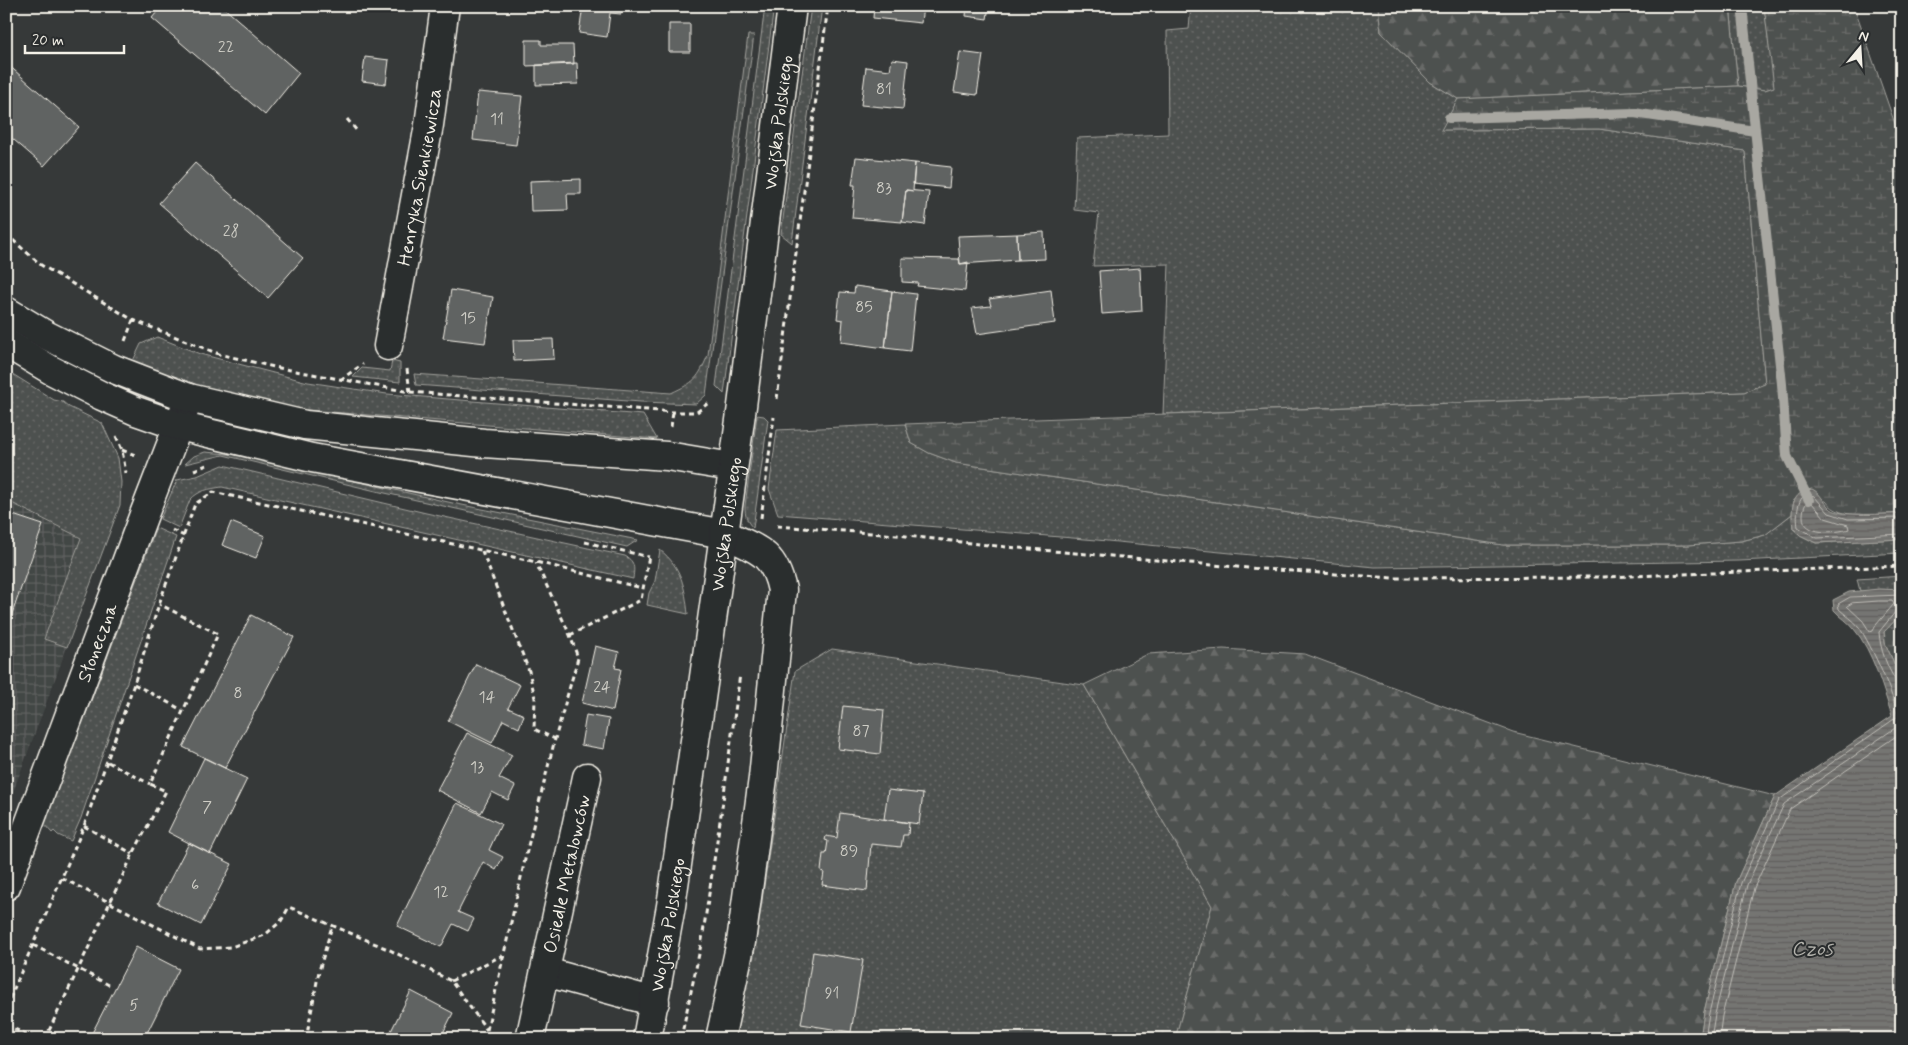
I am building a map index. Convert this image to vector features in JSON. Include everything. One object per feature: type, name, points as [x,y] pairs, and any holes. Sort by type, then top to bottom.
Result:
[{"type":"street","name":"Henryka Sienkiewicza","points":[[388,346],[429,124],[445,6]]},
{"type":"street","name":"Wojska Polskiego","points":[[647,1039],[671,906],[724,534],[762,254],[792,6]]},
{"type":"street","points":[[6,311],[46,335],[114,369],[189,398],[305,425],[484,443],[667,456],[732,467]]},
{"type":"street","points":[[6,343],[102,396],[178,426],[312,458],[724,534],[756,548],[768,557],[780,580],[782,590],[763,778],[743,932],[720,1039]]},
{"type":"street","name":"Słoneczna","points":[[6,886],[189,398]]},
{"type":"street","name":"Osiedle Metalowców","points":[[530,1039],[587,777]]},
{"type":"street","name":"Osiedle Metalowców","points":[[546,972],[654,1002]]},
{"type":"path","points":[[776,400],[828,6]]},
{"type":"path","points":[[347,119],[357,131]]},
{"type":"path","points":[[6,234],[41,265],[133,320],[219,354],[274,367],[410,392],[664,412],[697,412],[711,401],[720,402]]},
{"type":"path","points":[[760,524],[775,410]]},
{"type":"path","points":[[6,1007],[84,826],[108,762],[159,604],[195,504],[214,492],[536,562],[642,588]]},
{"type":"path","points":[[770,525],[1248,568],[1393,578],[1604,577],[1902,566]]},
{"type":"path","points":[[482,550],[529,671],[536,698],[534,729],[555,739]]},
{"type":"path","points":[[570,636],[640,600],[650,550]]},
{"type":"path","points":[[485,1039],[528,846],[578,658],[536,562]]},
{"type":"path","points":[[150,784],[218,634],[159,604]]},
{"type":"path","points":[[681,1039],[702,940],[741,667]]},
{"type":"path","points":[[134,684],[182,710]]},
{"type":"path","points":[[44,1039],[133,854],[166,791],[108,762]]},
{"type":"path","points":[[84,826],[133,854]]},
{"type":"path","points":[[62,878],[200,949],[231,947],[265,935],[281,921],[289,907],[390,950],[451,981],[487,1030]]},
{"type":"path","points":[[306,1039],[318,971],[332,926]]},
{"type":"path","points":[[33,945],[109,985]]},
{"type":"path","points":[[451,981],[503,954]]},
{"type":"path","points":[[6,1025],[36,1039]]},
{"type":"shaded area","points":[[6,500],[81,538],[44,639],[67,647],[6,811]]},
{"type":"green space","points":[[765,6],[774,6],[724,394],[716,386]]},
{"type":"green space","points":[[811,6],[822,6],[792,243],[781,234]]},
{"type":"green space","points":[[1191,6],[1378,6],[1381,32],[1430,82],[1458,99],[1442,130],[1599,129],[1745,151],[1765,383],[1744,392],[1163,414],[1169,264],[1093,266],[1099,213],[1074,210],[1077,138],[1168,134],[1167,31],[1189,29]]},
{"type":"green space","points":[[1378,6],[1730,6],[1738,86],[1458,99],[1430,82],[1381,32]]},
{"type":"green space","points":[[1730,6],[1764,6],[1775,87],[1765,90],[1738,86]]},
{"type":"green space","points":[[1764,6],[1854,6],[1902,144],[1902,513],[1850,514],[1832,508],[1826,501],[1794,500],[1792,514],[1765,535],[1741,541],[1688,545],[1503,545],[956,463],[929,453],[911,443],[905,424],[1744,392],[1765,384],[1745,151],[1599,129],[1441,130],[1458,99],[1738,86],[1765,90],[1774,87]]},
{"type":"green space","points":[[748,35],[754,35],[706,395],[696,404],[641,402],[416,385],[414,374],[671,393],[686,386],[695,379],[708,355]]},
{"type":"green space","points":[[157,337],[200,354],[308,382],[387,394],[643,415],[657,439],[295,409],[189,384],[132,363],[141,344]]},
{"type":"green space","points":[[392,361],[400,363],[400,382],[353,377],[362,368],[390,371]]},
{"type":"green space","points":[[6,370],[54,400],[63,402],[69,407],[102,423],[118,458],[121,482],[120,505],[67,647],[44,639],[81,538],[6,500]]},
{"type":"green space","points":[[757,415],[764,416],[768,420],[753,528],[746,518],[745,506]]},
{"type":"green space","points":[[905,424],[911,443],[929,453],[956,463],[1503,545],[1688,545],[1741,541],[1765,535],[1792,514],[1793,529],[1816,543],[1902,539],[1902,553],[1739,561],[1375,567],[1097,540],[778,514],[769,489],[777,430]]},
{"type":"green space","points":[[205,452],[239,455],[457,504],[638,540],[627,547],[223,455],[185,464],[194,456]]},
{"type":"green space","points":[[223,465],[426,513],[625,556],[633,563],[633,579],[222,487],[204,490],[193,497],[179,528],[160,519],[177,480],[197,476]]},
{"type":"green space","points":[[156,528],[176,537],[81,818],[71,841],[54,831],[52,833],[42,822],[86,714]]},
{"type":"green space","points":[[660,550],[678,571],[684,587],[688,614],[647,605],[649,593],[655,581]]},
{"type":"green space","points":[[1902,576],[1902,590],[1860,591],[1857,579]]},
{"type":"green space","points":[[1902,613],[1902,681],[1885,643],[1884,632]]},
{"type":"green space","points":[[832,649],[1084,685],[1212,906],[1175,1039],[732,1039],[754,956],[795,671]]},
{"type":"green space","points":[[1223,649],[1305,654],[1513,732],[1775,796],[1736,882],[1704,1012],[1700,1039],[1175,1039],[1212,906],[1084,685],[1148,654]]},
{"type":"water","points":[[1812,489],[1836,512],[1865,514],[1902,513],[1902,539],[1816,543],[1800,535],[1793,528],[1792,509],[1799,494]]},
{"type":"water","name":"Czos","points":[[1879,589],[1902,590],[1902,613],[1884,632],[1885,643],[1902,681],[1902,1039],[1700,1039],[1704,1012],[1736,882],[1775,796],[1892,716],[1867,648],[1852,626],[1834,610],[1833,600],[1849,592]]},
{"type":"building","points":[[162,6],[222,6],[299,73],[265,115],[152,18]]},
{"type":"building","points":[[583,6],[622,6],[621,14],[610,13],[607,37],[579,33]]},
{"type":"building","points":[[874,6],[923,6],[921,23],[873,18]]},
{"type":"building","points":[[967,6],[989,6],[987,19],[966,16]]},
{"type":"building","points":[[669,24],[690,24],[690,52],[669,52]]},
{"type":"building","points":[[526,40],[541,40],[541,45],[573,45],[574,64],[526,66]]},
{"type":"building","points":[[960,52],[983,55],[977,95],[954,92]]},
{"type":"building","points":[[365,57],[389,60],[386,84],[362,81]]},
{"type":"building","points":[[892,59],[908,61],[903,109],[861,105],[866,67],[890,70]]},
{"type":"building","points":[[6,63],[79,127],[44,166],[6,133]]},
{"type":"building","points":[[577,63],[578,84],[536,85],[536,65]]},
{"type":"building","points":[[478,92],[522,96],[516,145],[473,140]]},
{"type":"building","points":[[856,157],[915,163],[913,191],[906,190],[902,222],[852,218],[855,185],[852,185]]},
{"type":"building","points":[[195,163],[303,258],[268,298],[159,203]]},
{"type":"building","points":[[915,163],[951,167],[949,188],[913,184]]},
{"type":"building","points":[[581,179],[581,194],[567,194],[568,210],[531,211],[530,181]]},
{"type":"building","points":[[906,190],[929,192],[925,225],[902,222]]},
{"type":"building","points":[[1044,232],[1045,259],[1018,260],[1017,234]]},
{"type":"building","points":[[1017,234],[1018,260],[960,264],[958,236]]},
{"type":"building","points":[[902,258],[959,259],[960,264],[968,262],[965,291],[917,286],[918,283],[902,282]]},
{"type":"building","points":[[1140,268],[1142,311],[1102,314],[1099,271]]},
{"type":"building","points":[[855,286],[892,291],[885,348],[841,342],[843,320],[837,319],[840,292],[854,293]]},
{"type":"building","points":[[451,290],[493,297],[485,343],[443,338]]},
{"type":"building","points":[[1051,290],[1055,323],[977,334],[972,308],[991,306],[989,299]]},
{"type":"building","points":[[892,291],[916,294],[910,351],[885,348]]},
{"type":"building","points":[[553,339],[554,359],[514,361],[513,340]]},
{"type":"building","points":[[13,515],[43,525],[6,631],[6,534]]},
{"type":"building","points":[[231,522],[265,536],[256,558],[222,545]]},
{"type":"building","points":[[251,615],[294,637],[225,768],[183,747]]},
{"type":"building","points":[[595,646],[619,652],[615,668],[621,669],[613,711],[582,703]]},
{"type":"building","points":[[6,648],[13,650],[6,671]]},
{"type":"building","points":[[476,664],[520,685],[508,708],[524,715],[519,728],[503,720],[492,743],[448,721]]},
{"type":"building","points":[[843,706],[884,710],[880,754],[838,749]]},
{"type":"building","points":[[586,715],[609,719],[604,749],[581,745]]},
{"type":"building","points":[[467,733],[512,755],[499,778],[515,786],[508,800],[492,792],[481,813],[437,790]]},
{"type":"building","points":[[204,758],[247,779],[210,854],[168,832]]},
{"type":"building","points":[[888,790],[923,794],[919,824],[884,819]]},
{"type":"building","points":[[457,803],[501,824],[489,850],[503,857],[496,870],[483,862],[458,912],[474,919],[468,931],[453,924],[441,947],[397,926]]},
{"type":"building","points":[[840,813],[909,823],[908,835],[903,835],[901,847],[871,844],[867,891],[822,885],[824,872],[821,871],[823,854],[826,854],[828,841],[825,840],[826,836],[837,838]]},
{"type":"building","points":[[189,843],[232,864],[201,925],[158,903]]},
{"type":"building","points":[[136,947],[179,969],[144,1039],[89,1039]]},
{"type":"building","points":[[813,952],[863,960],[851,1032],[801,1024]]},
{"type":"building","points":[[411,991],[453,1013],[440,1039],[387,1039]]},
{"type":"waterway","points":[[1742,6],[1782,384],[1787,456],[1809,500]]},
{"type":"waterway","points":[[1449,118],[1634,113],[1755,131]]}]
